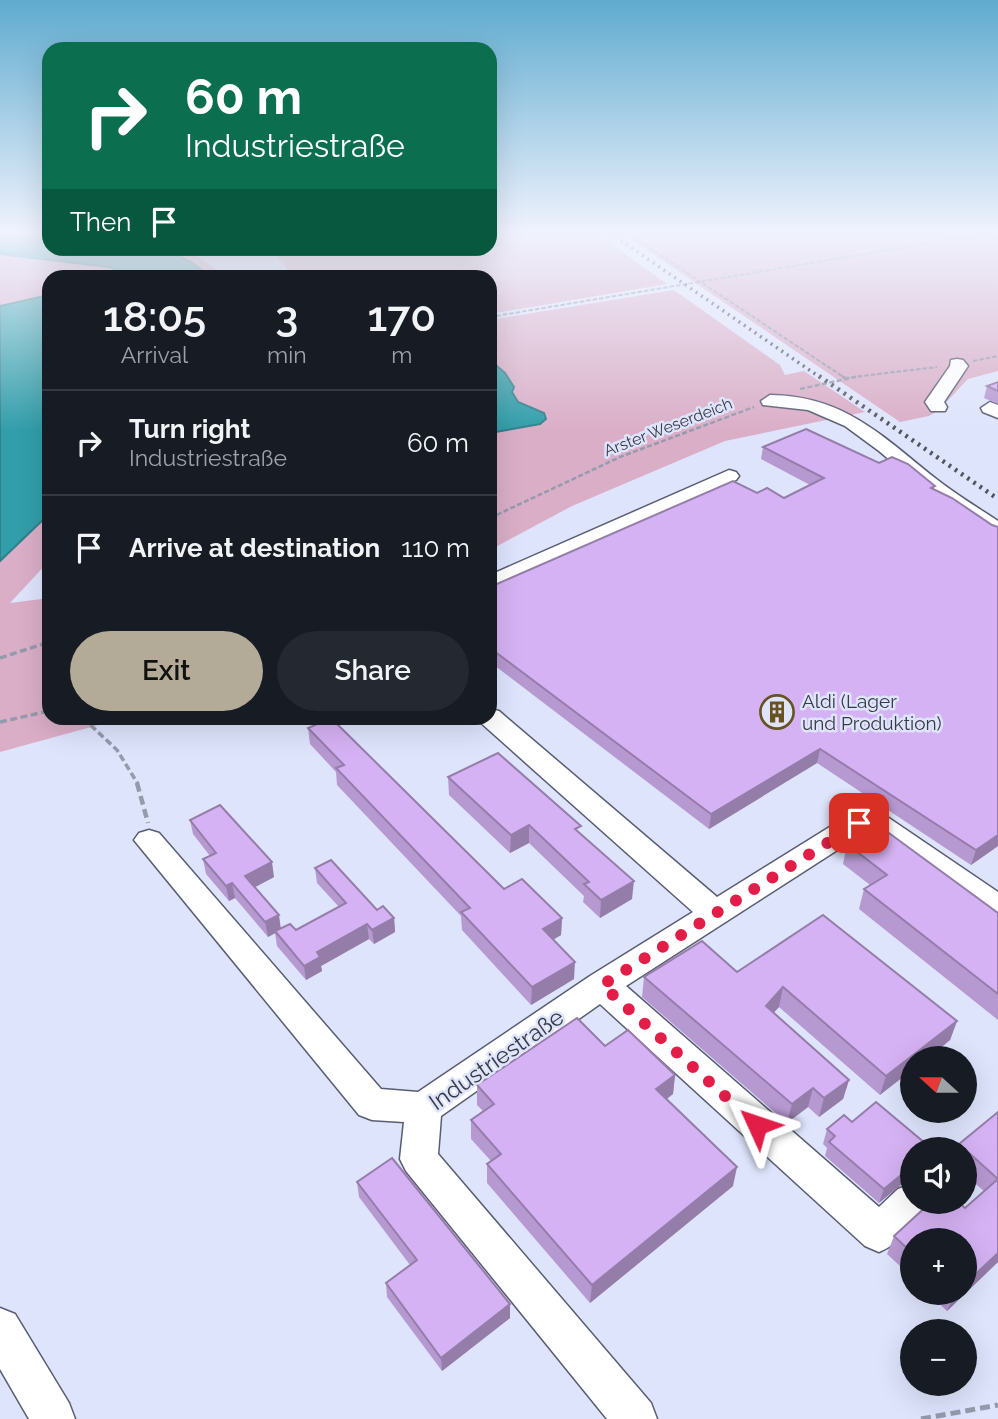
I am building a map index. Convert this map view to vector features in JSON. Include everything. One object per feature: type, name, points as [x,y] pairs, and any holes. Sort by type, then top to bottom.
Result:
[{"type":"street","points":[[938,407],[934,402],[959,366],[957,363]]},
{"type":"street","points":[[770,401],[800,400],[831,410],[862,429],[906,461],[919,476],[998,531]]},
{"type":"street","points":[[497,581],[729,476]]},
{"type":"street","points":[[497,723],[715,914]]},
{"type":"street","name":"Industriestraße","points":[[635,1419],[419,1159],[422,1108],[602,985],[859,823]]},
{"type":"street","points":[[149,840],[372,1104],[422,1108]]},
{"type":"street","points":[[602,985],[879,1233],[900,1213]]},
{"type":"street","points":[[0,1329],[52,1419]]},
{"type":"lane","points":[[859,823],[867,817],[998,908]]},
{"type":"path","points":[[497,316],[597,299]]},
{"type":"path","points":[[726,299],[845,378]]},
{"type":"path","name":"Arster Weserdeich","points":[[497,514],[637,448],[803,387],[845,378],[998,356]]},
{"type":"path","points":[[0,659],[42,644]]},
{"type":"path","points":[[0,722],[42,712]]},
{"type":"path","points":[[92,725],[102,732],[128,764],[147,816],[149,840]]},
{"type":"path","points":[[921,1419],[998,1405]]},
{"type":"shaded area","points":[[0,299],[30,299],[0,306]]},
{"type":"shaded area","points":[[42,299],[42,521],[0,561],[0,306]]},
{"type":"shaded area","points":[[497,299],[577,299],[497,313]]},
{"type":"shaded area","points":[[617,299],[687,299],[780,365],[785,375],[804,371],[865,412],[725,441],[572,506],[497,546],[497,432],[514,429],[544,413],[518,402],[512,391],[514,386],[497,366],[497,319]]},
{"type":"shaded area","points":[[719,299],[998,299],[998,371],[968,379],[938,411],[929,416],[900,422]]},
{"type":"shaded area","points":[[497,366],[514,387],[512,392],[518,402],[544,413],[546,419],[540,424],[497,432]]},
{"type":"shaded area","points":[[42,521],[42,569],[10,603],[42,599],[42,725],[98,725],[0,752],[0,561]]},
{"type":"building","points":[[998,382],[998,391],[987,386]]},
{"type":"building","name":"Aldi (Lager und Produktion)","points":[[806,429],[879,463],[892,457],[908,464],[935,486],[931,488],[998,527],[998,835],[976,850],[820,749],[711,814],[497,653],[497,584],[733,481],[757,493],[767,488],[784,498],[824,478],[763,447]]},
{"type":"building","points":[[315,725],[338,725],[504,889],[522,879],[562,918],[543,929],[575,962],[532,987],[461,912],[470,908],[336,768],[344,765],[308,728]]},
{"type":"building","points":[[498,753],[581,826],[575,829],[634,881],[601,900],[584,884],[589,882],[529,825],[511,835],[448,777]]},
{"type":"building","points":[[220,805],[272,862],[245,876],[279,915],[265,922],[232,883],[226,886],[203,859],[216,853],[190,820]]},
{"type":"building","points":[[878,825],[998,913],[998,994],[864,889],[887,875],[847,844]]},
{"type":"building","points":[[331,860],[377,910],[383,906],[394,918],[372,930],[367,924],[317,952],[320,957],[304,966],[275,931],[290,924],[296,930],[346,903],[315,868]]},
{"type":"building","points":[[823,915],[957,1021],[925,1046],[900,1046],[900,1065],[886,1076],[783,987],[766,1006],[849,1080],[824,1098],[813,1088],[792,1104],[644,977],[702,941],[737,972]]},
{"type":"building","points":[[577,1018],[605,1046],[628,1030],[675,1075],[656,1089],[737,1167],[592,1285],[487,1164],[501,1154],[471,1120],[494,1104],[477,1085]]},
{"type":"building","points":[[876,1102],[918,1137],[900,1137],[900,1176],[884,1189],[829,1142],[835,1136],[827,1129],[844,1115],[852,1122]]},
{"type":"building","points":[[998,1112],[998,1179],[977,1160],[977,1137],[968,1137]]},
{"type":"building","points":[[392,1158],[510,1304],[441,1358],[386,1283],[417,1260],[357,1182]]},
{"type":"building","points":[[998,1179],[998,1253],[977,1273],[977,1228],[903,1228],[918,1214],[977,1214],[977,1197]]},
{"type":"building","points":[[900,1230],[900,1242],[894,1236]]},
{"type":"railway","points":[[706,299],[821,378]]},
{"type":"railway","points":[[819,376],[998,499]]},
{"type":"place","name":"Aldi (Lager und Produktion)","points":[[777,712]]},
{"type":"route","points":[[757,1125],[602,985],[859,823]]}]
